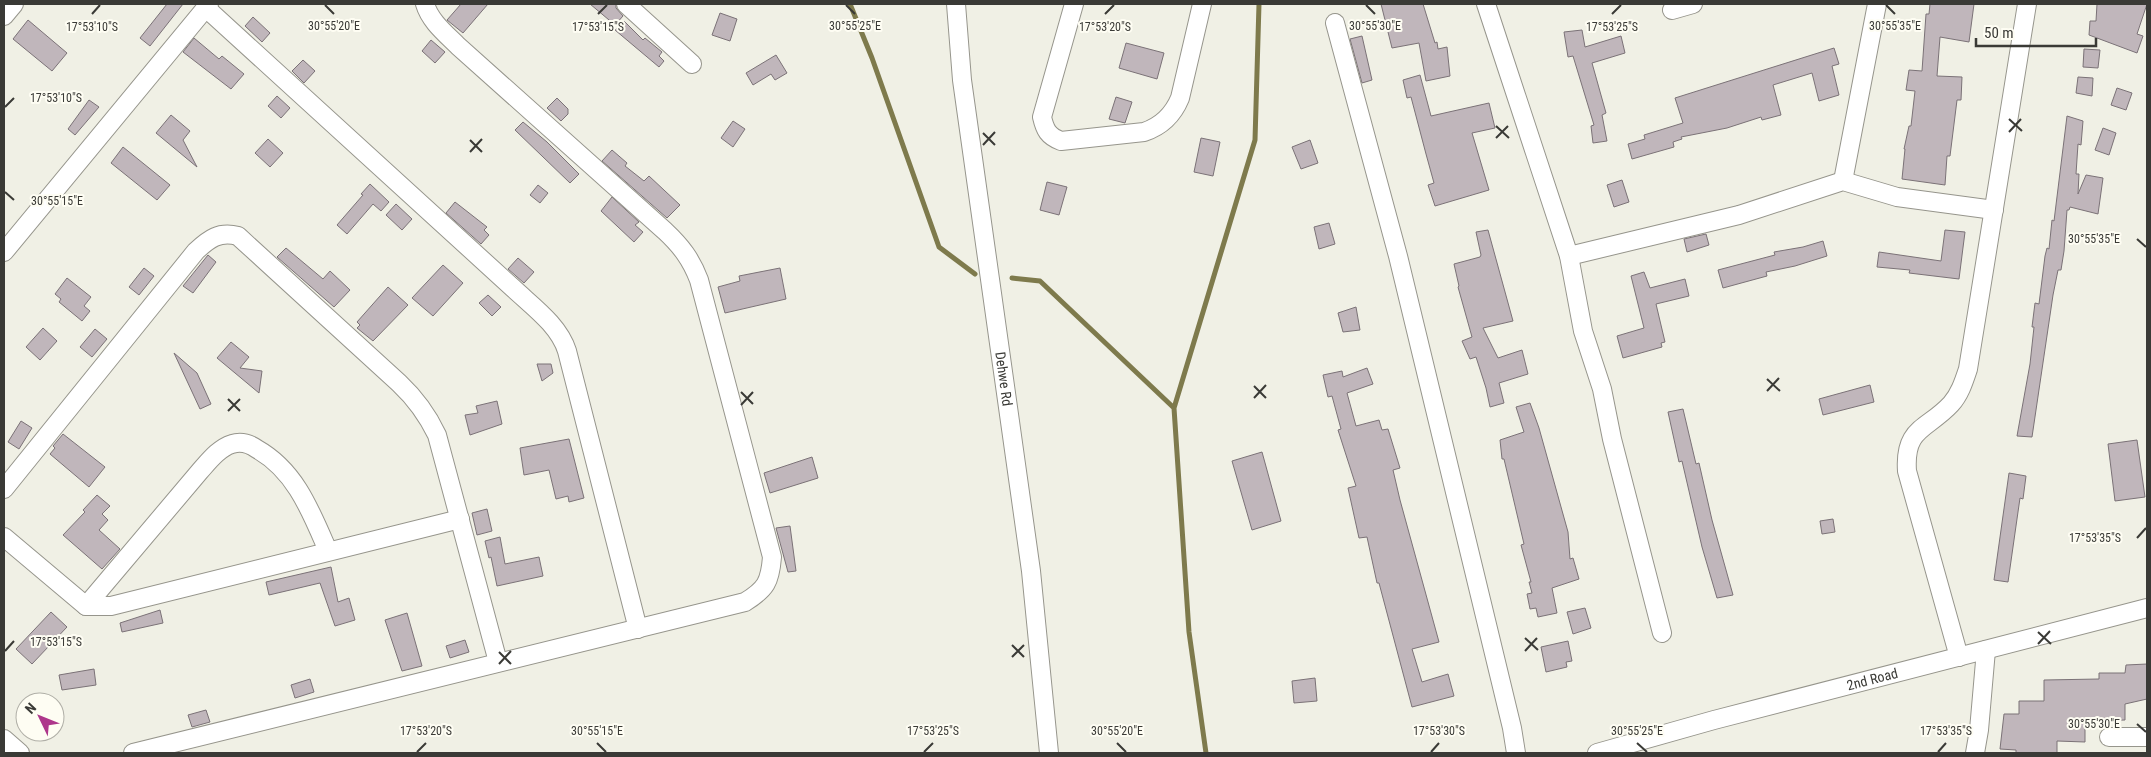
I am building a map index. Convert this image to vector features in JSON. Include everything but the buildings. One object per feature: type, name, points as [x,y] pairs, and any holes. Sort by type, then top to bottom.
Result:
[{"type":"street","points":[[4,16],[14,4]]},
{"type":"street","points":[[133,753],[745,602],[761,592],[771,576],[772,557],[699,280],[693,264],[681,246],[458,46],[436,24],[427,11],[425,4]]},
{"type":"street","points":[[626,4],[692,64]]},
{"type":"street","name":"Dehwe Rd","points":[[956,4],[964,89],[1031,571],[1049,753]]},
{"type":"street","points":[[1074,4],[1042,117],[1045,129],[1052,138],[1061,141],[1144,132],[1156,128],[1166,121],[1175,110],[1180,98],[1202,4]]},
{"type":"street","points":[[1486,4],[1569,256],[1583,331],[1602,389],[1612,439],[1662,633]]},
{"type":"street","points":[[1672,10],[1692,4]]},
{"type":"street","points":[[1843,182],[1877,4]]},
{"type":"street","points":[[1959,657],[1907,471],[1906,456],[1910,442],[1918,430],[1952,404],[1962,387],[1968,369],[2027,4]]},
{"type":"street","points":[[4,252],[207,6],[513,288],[558,332],[567,351],[638,629]]},
{"type":"street","points":[[1335,23],[1398,256],[1512,728],[1516,753]]},
{"type":"street","points":[[1569,256],[1739,215],[1843,182],[1897,197],[1994,210]]},
{"type":"street","points":[[4,489],[196,251],[216,235],[227,233],[238,236],[416,399],[428,414],[437,435],[498,662]]},
{"type":"street","points":[[86,606],[200,471],[218,453],[233,443],[248,443],[266,453],[281,467],[298,488],[328,551]]},
{"type":"street","points":[[4,537],[86,606],[111,606],[460,519]]},
{"type":"street","name":"2nd Road","points":[[1597,753],[1723,718],[2147,608]]},
{"type":"street","points":[[1975,753],[1986,650]]},
{"type":"street","points":[[2108,737],[2142,743]]},
{"type":"street","points":[[4,739],[20,753]]},
{"type":"waterway","points":[[850,4],[872,58],[939,247],[975,274]]},
{"type":"waterway","points":[[1206,753],[1189,632],[1174,408],[1255,140],[1259,4]]},
{"type":"waterway","points":[[1012,278],[1040,281],[1174,408]]}]
